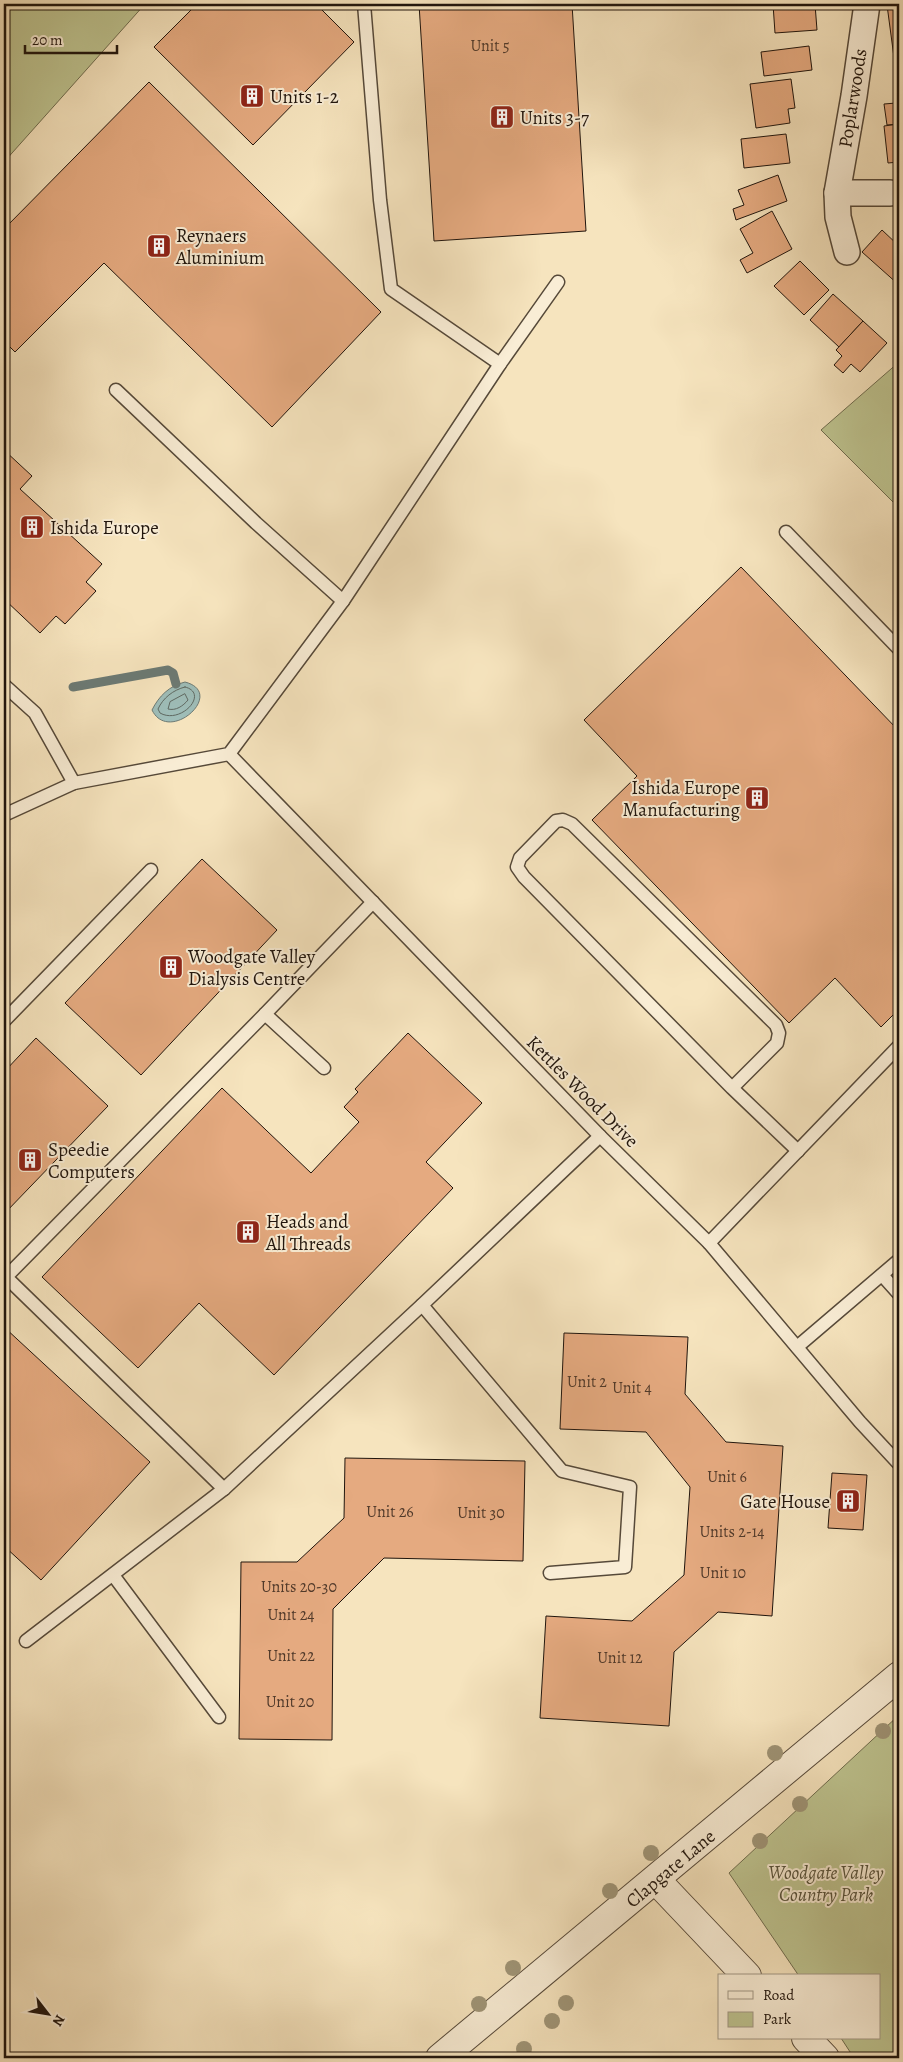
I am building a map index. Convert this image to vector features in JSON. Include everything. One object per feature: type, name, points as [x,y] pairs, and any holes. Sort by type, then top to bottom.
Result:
[{"type":"street","name":"Poplarwoods","points":[[847,252],[838,217],[837,193],[868,4]]},
{"type":"street","points":[[837,193],[890,193]]},
{"type":"street","name":"Clapgate Lane","points":[[440,2058],[899,1676]]},
{"type":"street","points":[[656,1880],[745,1974]]},
{"type":"street","points":[[808,2040],[825,2058]]},
{"type":"lane","points":[[364,4],[380,200],[391,289],[500,364]]},
{"type":"lane","points":[[4,815],[74,783],[229,754],[343,601],[500,364],[558,282]]},
{"type":"lane","points":[[116,390],[256,524],[343,601]]},
{"type":"lane","points":[[786,532],[899,649]]},
{"type":"lane","points":[[4,685],[35,713],[74,783]]},
{"type":"lane","name":"Kettles Wood Drive","points":[[229,754],[600,1136],[709,1243],[860,1422],[899,1464]]},
{"type":"lane","points":[[732,1088],[777,1043],[779,1033],[776,1025],[572,824],[564,820],[556,821],[520,858],[517,867],[524,877],[732,1088],[798,1151]]},
{"type":"lane","points":[[4,1021],[151,870]]},
{"type":"lane","points":[[224,1489],[6,1276],[373,902]]},
{"type":"lane","points":[[265,1014],[324,1068]]},
{"type":"lane","points":[[709,1243],[899,1046]]},
{"type":"lane","points":[[26,1641],[224,1489],[600,1136]]},
{"type":"lane","points":[[797,1347],[899,1260]]},
{"type":"lane","points":[[882,1275],[899,1294]]},
{"type":"lane","points":[[422,1305],[562,1471],[630,1487],[625,1567],[550,1573]]},
{"type":"lane","points":[[113,1574],[219,1717]]},
{"type":"green space","points":[[4,4],[145,4],[4,162]]},
{"type":"green space","points":[[899,362],[899,508],[821,430]]},
{"type":"green space","name":"Woodgate Valley Country Park","points":[[899,1715],[899,2058],[854,2058],[842,2040],[880,2040],[880,1974],[798,1974],[729,1873]]},
{"type":"water","points":[[185,682],[196,688],[200,696],[197,705],[191,713],[181,719],[170,722],[160,719],[152,710],[158,700],[169,689]]},
{"type":"building","name":"Units 1-2","points":[[197,4],[316,4],[354,42],[253,145],[154,47]]},
{"type":"building","name":"Units 3-7","points":[[419,4],[572,4],[586,231],[434,241]]},
{"type":"building","points":[[773,4],[815,4],[817,30],[775,33]]},
{"type":"building","points":[[899,4],[899,64],[895,65],[887,5]]},
{"type":"building","points":[[809,46],[812,70],[764,76],[761,52]]},
{"type":"building","points":[[791,79],[795,108],[788,109],[790,123],[756,128],[750,84]]},
{"type":"building","name":"Reynaers Aluminium","points":[[149,82],[381,312],[272,427],[104,263],[15,352],[4,341],[4,229]]},
{"type":"building","points":[[895,97],[899,97],[899,124],[887,125],[884,104],[896,103]]},
{"type":"building","points":[[899,124],[899,162],[888,163],[884,126]]},
{"type":"building","points":[[786,134],[790,163],[744,168],[741,139]]},
{"type":"building","points":[[778,175],[787,201],[736,220],[733,209],[744,205],[738,190]]},
{"type":"building","points":[[772,211],[792,249],[747,273],[740,260],[753,253],[740,229]]},
{"type":"building","points":[[882,230],[899,246],[899,285],[862,252]]},
{"type":"building","points":[[800,261],[829,290],[804,315],[774,286]]},
{"type":"building","points":[[833,294],[863,321],[839,347],[810,320]]},
{"type":"building","points":[[863,321],[887,343],[860,372],[851,364],[843,373],[834,365],[842,356],[836,350]]},
{"type":"building","name":"Ishida Europe","points":[[4,450],[32,476],[20,489],[102,564],[86,582],[96,591],[65,624],[56,616],[40,633],[4,599]]},
{"type":"building","name":"Ishida Europe Manufacturing","points":[[741,567],[899,731],[899,1009],[881,1027],[835,978],[789,1023],[592,820],[637,776],[584,720]]},
{"type":"building","name":"Woodgate Valley Dialysis Centre","points":[[202,859],[277,930],[141,1075],[65,1003]]},
{"type":"building","name":"Heads and All Threads","points":[[408,1033],[482,1103],[426,1162],[453,1188],[274,1375],[199,1303],[138,1368],[42,1277],[222,1088],[311,1173],[359,1122],[344,1107],[358,1092],[355,1089]]},
{"type":"building","name":"Speedie Computers","points":[[36,1038],[108,1106],[4,1214],[4,1072]]},
{"type":"building","points":[[4,1327],[150,1462],[41,1580],[4,1546]]},
{"type":"building","points":[[564,1333],[688,1337],[685,1394],[726,1442],[783,1446],[772,1616],[718,1612],[674,1652],[669,1726],[540,1718],[546,1616],[632,1621],[684,1575],[690,1487],[646,1432],[560,1429]]},
{"type":"building","points":[[345,1458],[525,1461],[523,1561],[384,1558],[333,1609],[332,1740],[239,1739],[241,1562],[297,1562],[344,1518]]},
{"type":"building","name":"Gate House","points":[[832,1473],[867,1475],[863,1530],[828,1528]]},
{"type":"waterway","points":[[73,687],[168,670],[173,673],[176,684]]},
{"type":"place","name":"Units 1-2","points":[[252,96]]},
{"type":"place","name":"Units 3-7","points":[[502,117]]},
{"type":"place","name":"Reynaers Aluminium","points":[[159,246]]},
{"type":"place","name":"Ishida Europe","points":[[32,527]]},
{"type":"place","name":"Ishida Europe Manufacturing","points":[[757,798]]},
{"type":"place","name":"Woodgate Valley Dialysis Centre","points":[[171,967]]},
{"type":"place","name":"Speedie Computers","points":[[30,1160]]},
{"type":"place","name":"Heads and All Threads","points":[[248,1232]]},
{"type":"place","name":"Gate House","points":[[848,1501]]}]
